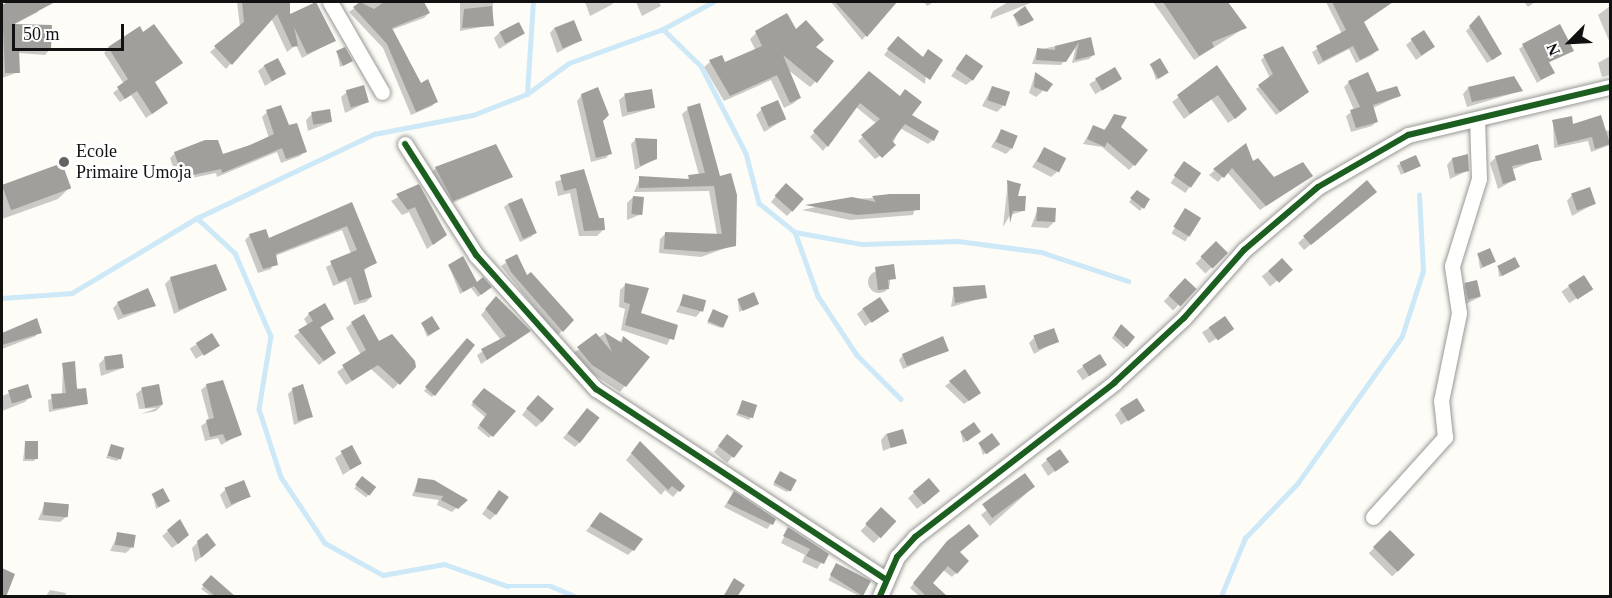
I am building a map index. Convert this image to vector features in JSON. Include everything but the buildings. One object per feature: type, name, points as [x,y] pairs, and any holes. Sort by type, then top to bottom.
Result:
[{"type":"street","points":[[330,2],[382,92]]},
{"type":"street","points":[[880,597],[885,579],[897,557],[928,526],[1114,383],[1184,318],[1244,250],[1318,188],[1381,145],[1611,87]]},
{"type":"street","points":[[1373,517],[1445,437],[1442,401],[1459,313],[1452,266],[1479,178],[1477,120]]},
{"type":"street","points":[[405,144],[476,255],[596,389],[885,579]]},
{"type":"waterway","points":[[527,94],[533,2]]},
{"type":"waterway","points":[[2,298],[72,293],[197,218],[374,134],[473,115],[527,94],[569,63],[663,29],[713,2]]},
{"type":"waterway","points":[[663,29],[701,66],[746,153],[759,203],[795,232],[862,244],[958,241],[1041,252],[1128,281]]},
{"type":"waterway","points":[[1221,596],[1245,538],[1297,484],[1402,336],[1423,271],[1419,195]]},
{"type":"waterway","points":[[197,218],[235,253],[271,336],[259,409],[281,477],[325,543],[383,575],[444,564],[507,586],[551,586],[575,596]]},
{"type":"waterway","points":[[795,232],[818,296],[857,355],[901,399]]},
{"type":"cycle path","points":[[880,596],[897,557],[915,537],[1114,383],[1184,318],[1244,250],[1318,187],[1408,135],[1610,87]]},
{"type":"cycle path","points":[[405,144],[476,255],[596,389],[885,579]]},
{"type":"place","name":"Ecole Primaire Umoja","points":[[64,162]]}]
